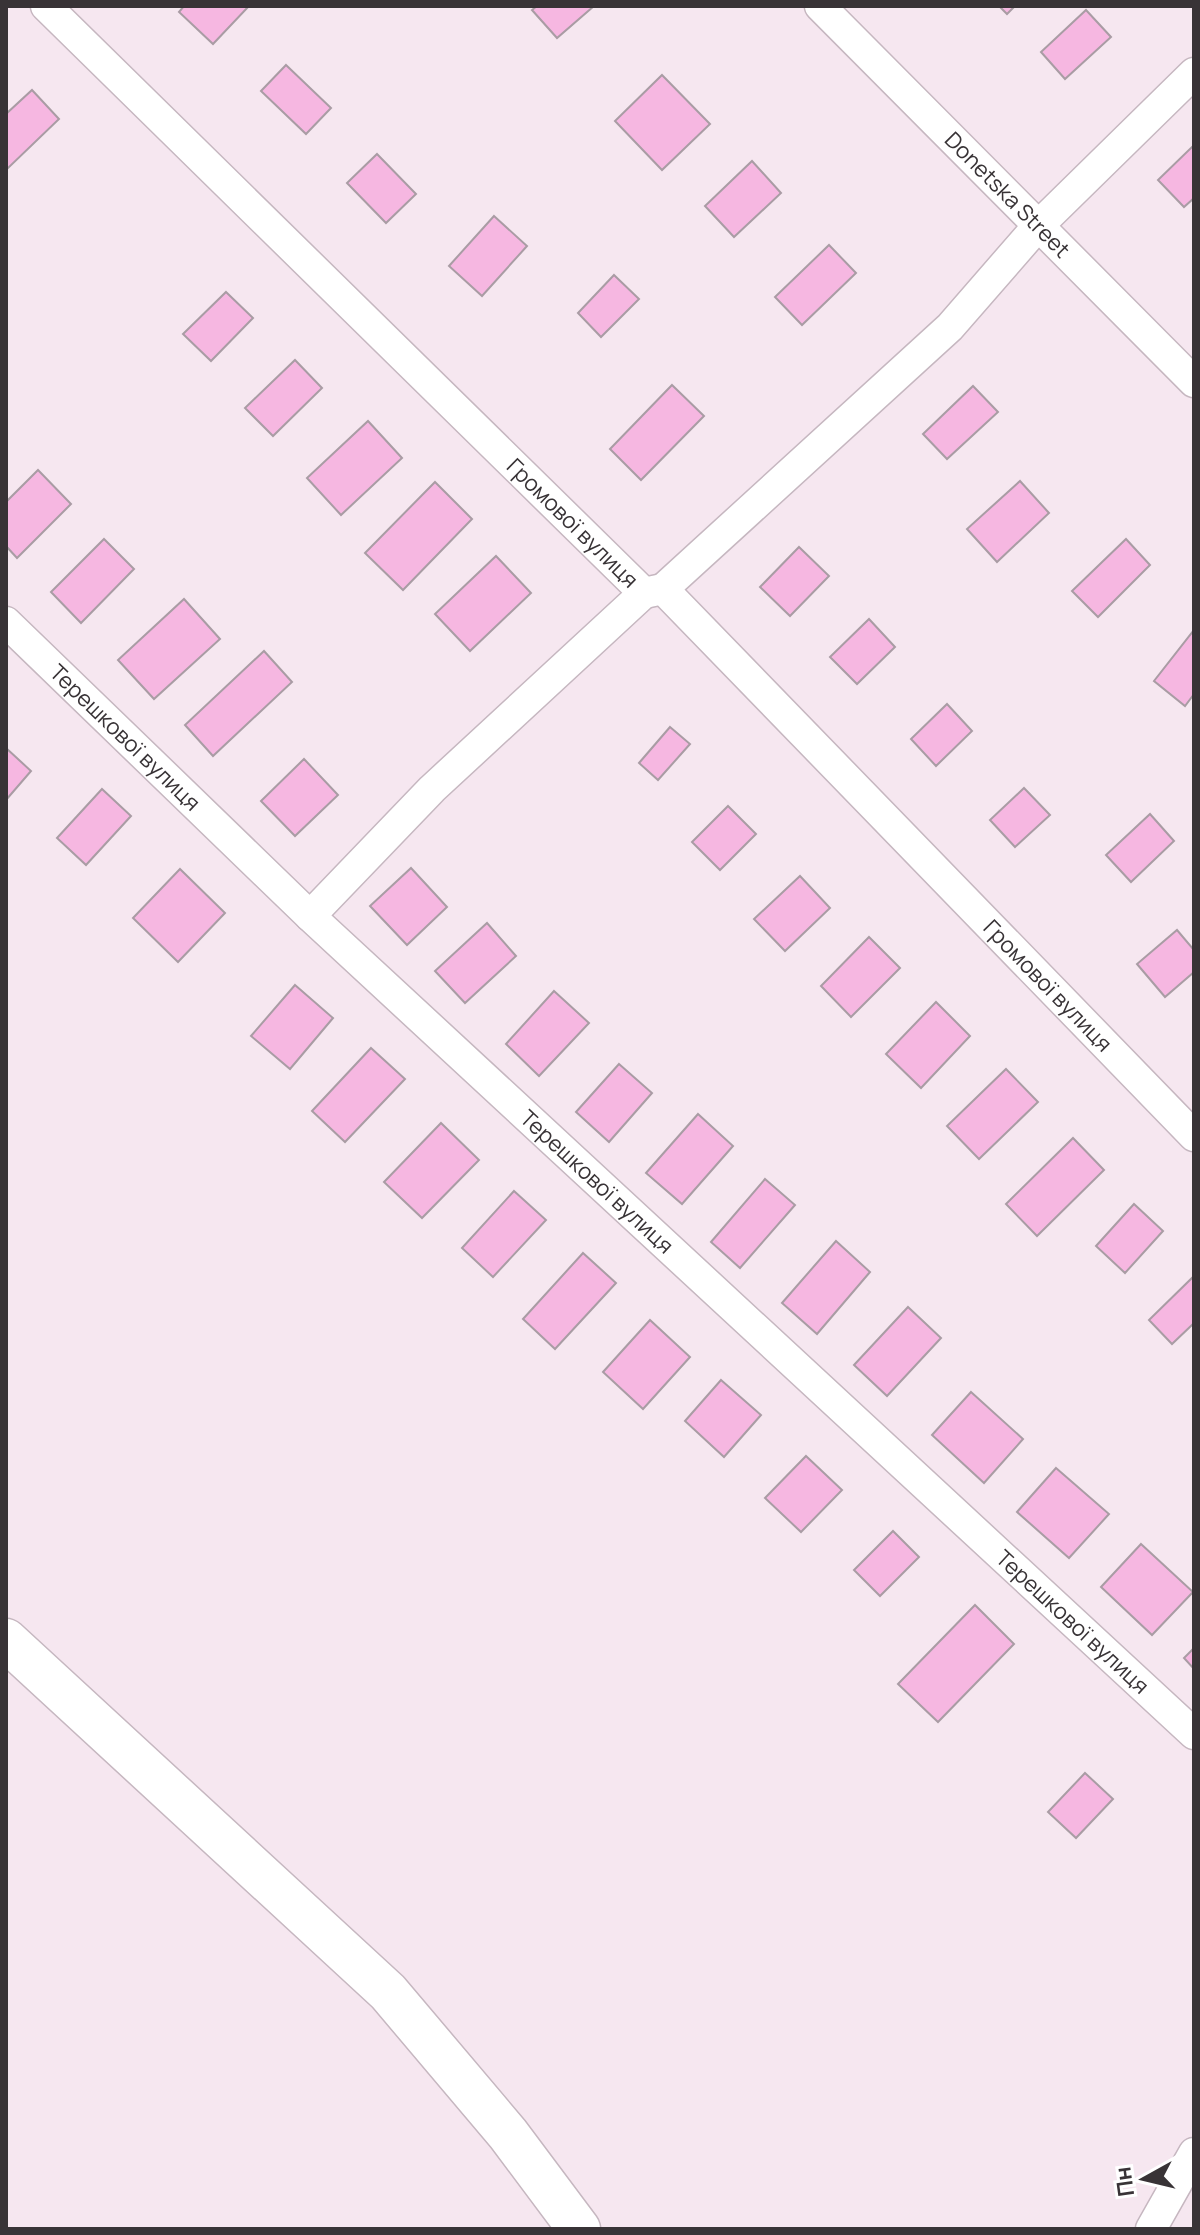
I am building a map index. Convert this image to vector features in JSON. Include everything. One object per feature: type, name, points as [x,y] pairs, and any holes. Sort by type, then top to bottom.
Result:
[{"type":"street","name":"Громової вулиця","points":[[46,6],[654,591],[1194,1136]]},
{"type":"street","name":"Donetska Street","points":[[820,6],[1194,382]]},
{"type":"street","points":[[310,916],[432,789],[950,327],[1037,227],[1194,73]]},
{"type":"street","name":"Терешкової вулиця","points":[[6,622],[310,916],[1194,1734]]},
{"type":"street","points":[[6,1640],[388,1992],[508,2134],[579,2229]]},
{"type":"street","points":[[1151,2229],[1194,2153]]},
{"type":"building","points":[[184,6],[249,6],[213,44],[179,12]]},
{"type":"building","points":[[537,6],[594,6],[557,38],[532,10]]},
{"type":"building","points":[[999,6],[1015,6],[1007,14]]},
{"type":"building","points":[[1086,10],[1111,37],[1065,79],[1041,52]]},
{"type":"building","points":[[286,65],[331,108],[306,134],[261,91]]},
{"type":"building","points":[[662,75],[710,124],[662,170],[615,121]]},
{"type":"building","points":[[32,90],[59,119],[6,170],[6,114]]},
{"type":"building","points":[[1194,145],[1194,198],[1184,207],[1158,180]]},
{"type":"building","points":[[377,154],[416,194],[386,223],[347,183]]},
{"type":"building","points":[[752,161],[781,193],[734,237],[705,206]]},
{"type":"building","points":[[494,216],[527,246],[482,296],[449,266]]},
{"type":"building","points":[[829,245],[856,273],[802,325],[775,297]]},
{"type":"building","points":[[614,275],[639,299],[601,337],[578,313]]},
{"type":"building","points":[[226,292],[253,318],[211,361],[183,334]]},
{"type":"building","points":[[295,360],[322,388],[273,436],[245,408]]},
{"type":"building","points":[[672,385],[704,416],[641,480],[610,449]]},
{"type":"building","points":[[973,386],[998,412],[947,459],[923,434]]},
{"type":"building","points":[[368,421],[402,458],[341,515],[307,478]]},
{"type":"building","points":[[38,470],[71,504],[17,558],[6,546],[6,502]]},
{"type":"building","points":[[1020,481],[1049,513],[997,562],[967,529]]},
{"type":"building","points":[[435,482],[472,519],[403,590],[365,553]]},
{"type":"building","points":[[104,539],[134,569],[81,623],[51,592]]},
{"type":"building","points":[[1126,539],[1150,565],[1098,617],[1072,591]]},
{"type":"building","points":[[799,547],[829,576],[790,616],[760,587]]},
{"type":"building","points":[[496,556],[531,593],[470,651],[435,614]]},
{"type":"building","points":[[184,599],[220,639],[154,699],[118,660]]},
{"type":"building","points":[[869,619],[895,647],[857,684],[830,657]]},
{"type":"building","points":[[1194,630],[1194,694],[1185,706],[1154,681]]},
{"type":"building","points":[[264,651],[292,682],[213,756],[185,725]]},
{"type":"building","points":[[947,704],[972,731],[936,766],[911,739]]},
{"type":"building","points":[[670,727],[690,744],[658,780],[639,763]]},
{"type":"building","points":[[6,748],[31,771],[6,800]]},
{"type":"building","points":[[304,759],[338,795],[295,836],[261,801]]},
{"type":"building","points":[[1024,788],[1050,815],[1015,847],[990,820]]},
{"type":"building","points":[[102,789],[131,816],[86,865],[57,838]]},
{"type":"building","points":[[728,806],[756,834],[720,870],[692,842]]},
{"type":"building","points":[[1150,814],[1174,841],[1131,882],[1106,855]]},
{"type":"building","points":[[411,868],[447,907],[407,945],[370,906]]},
{"type":"building","points":[[180,869],[225,913],[178,962],[133,918]]},
{"type":"building","points":[[800,876],[830,908],[785,951],[754,919]]},
{"type":"building","points":[[487,923],[516,956],[465,1003],[435,971]]},
{"type":"building","points":[[1177,930],[1194,950],[1194,972],[1165,997],[1137,964]]},
{"type":"building","points":[[869,937],[900,968],[851,1017],[821,986]]},
{"type":"building","points":[[295,985],[333,1018],[290,1069],[251,1036]]},
{"type":"building","points":[[554,991],[589,1023],[539,1076],[506,1044]]},
{"type":"building","points":[[936,1002],[970,1036],[921,1088],[886,1054]]},
{"type":"building","points":[[371,1048],[405,1079],[345,1142],[312,1111]]},
{"type":"building","points":[[619,1064],[652,1093],[609,1142],[576,1112]]},
{"type":"building","points":[[1006,1069],[1038,1102],[979,1159],[947,1126]]},
{"type":"building","points":[[698,1114],[733,1146],[682,1204],[646,1173]]},
{"type":"building","points":[[441,1123],[479,1160],[422,1218],[384,1182]]},
{"type":"building","points":[[1073,1138],[1104,1170],[1037,1236],[1006,1204]]},
{"type":"building","points":[[765,1179],[795,1205],[740,1268],[711,1242]]},
{"type":"building","points":[[514,1191],[546,1220],[493,1277],[462,1248]]},
{"type":"building","points":[[1134,1204],[1163,1231],[1125,1273],[1096,1246]]},
{"type":"building","points":[[836,1241],[870,1272],[817,1334],[782,1303]]},
{"type":"building","points":[[583,1253],[616,1283],[555,1349],[523,1319]]},
{"type":"building","points":[[1194,1276],[1194,1323],[1172,1344],[1149,1320]]},
{"type":"building","points":[[908,1307],[941,1338],[887,1396],[854,1365]]},
{"type":"building","points":[[650,1320],[690,1357],[643,1409],[603,1372]]},
{"type":"building","points":[[721,1380],[761,1415],[724,1457],[685,1421]]},
{"type":"building","points":[[971,1392],[1023,1439],[984,1483],[932,1435]]},
{"type":"building","points":[[806,1456],[842,1490],[801,1532],[765,1498]]},
{"type":"building","points":[[1056,1468],[1109,1514],[1069,1558],[1017,1512]]},
{"type":"building","points":[[893,1531],[919,1557],[880,1596],[854,1570]]},
{"type":"building","points":[[1141,1544],[1193,1592],[1152,1635],[1101,1587]]},
{"type":"building","points":[[975,1605],[1014,1644],[938,1722],[898,1684]]},
{"type":"building","points":[[1194,1648],[1194,1669],[1184,1658]]},
{"type":"building","points":[[1085,1773],[1113,1799],[1076,1838],[1048,1812]]}]
